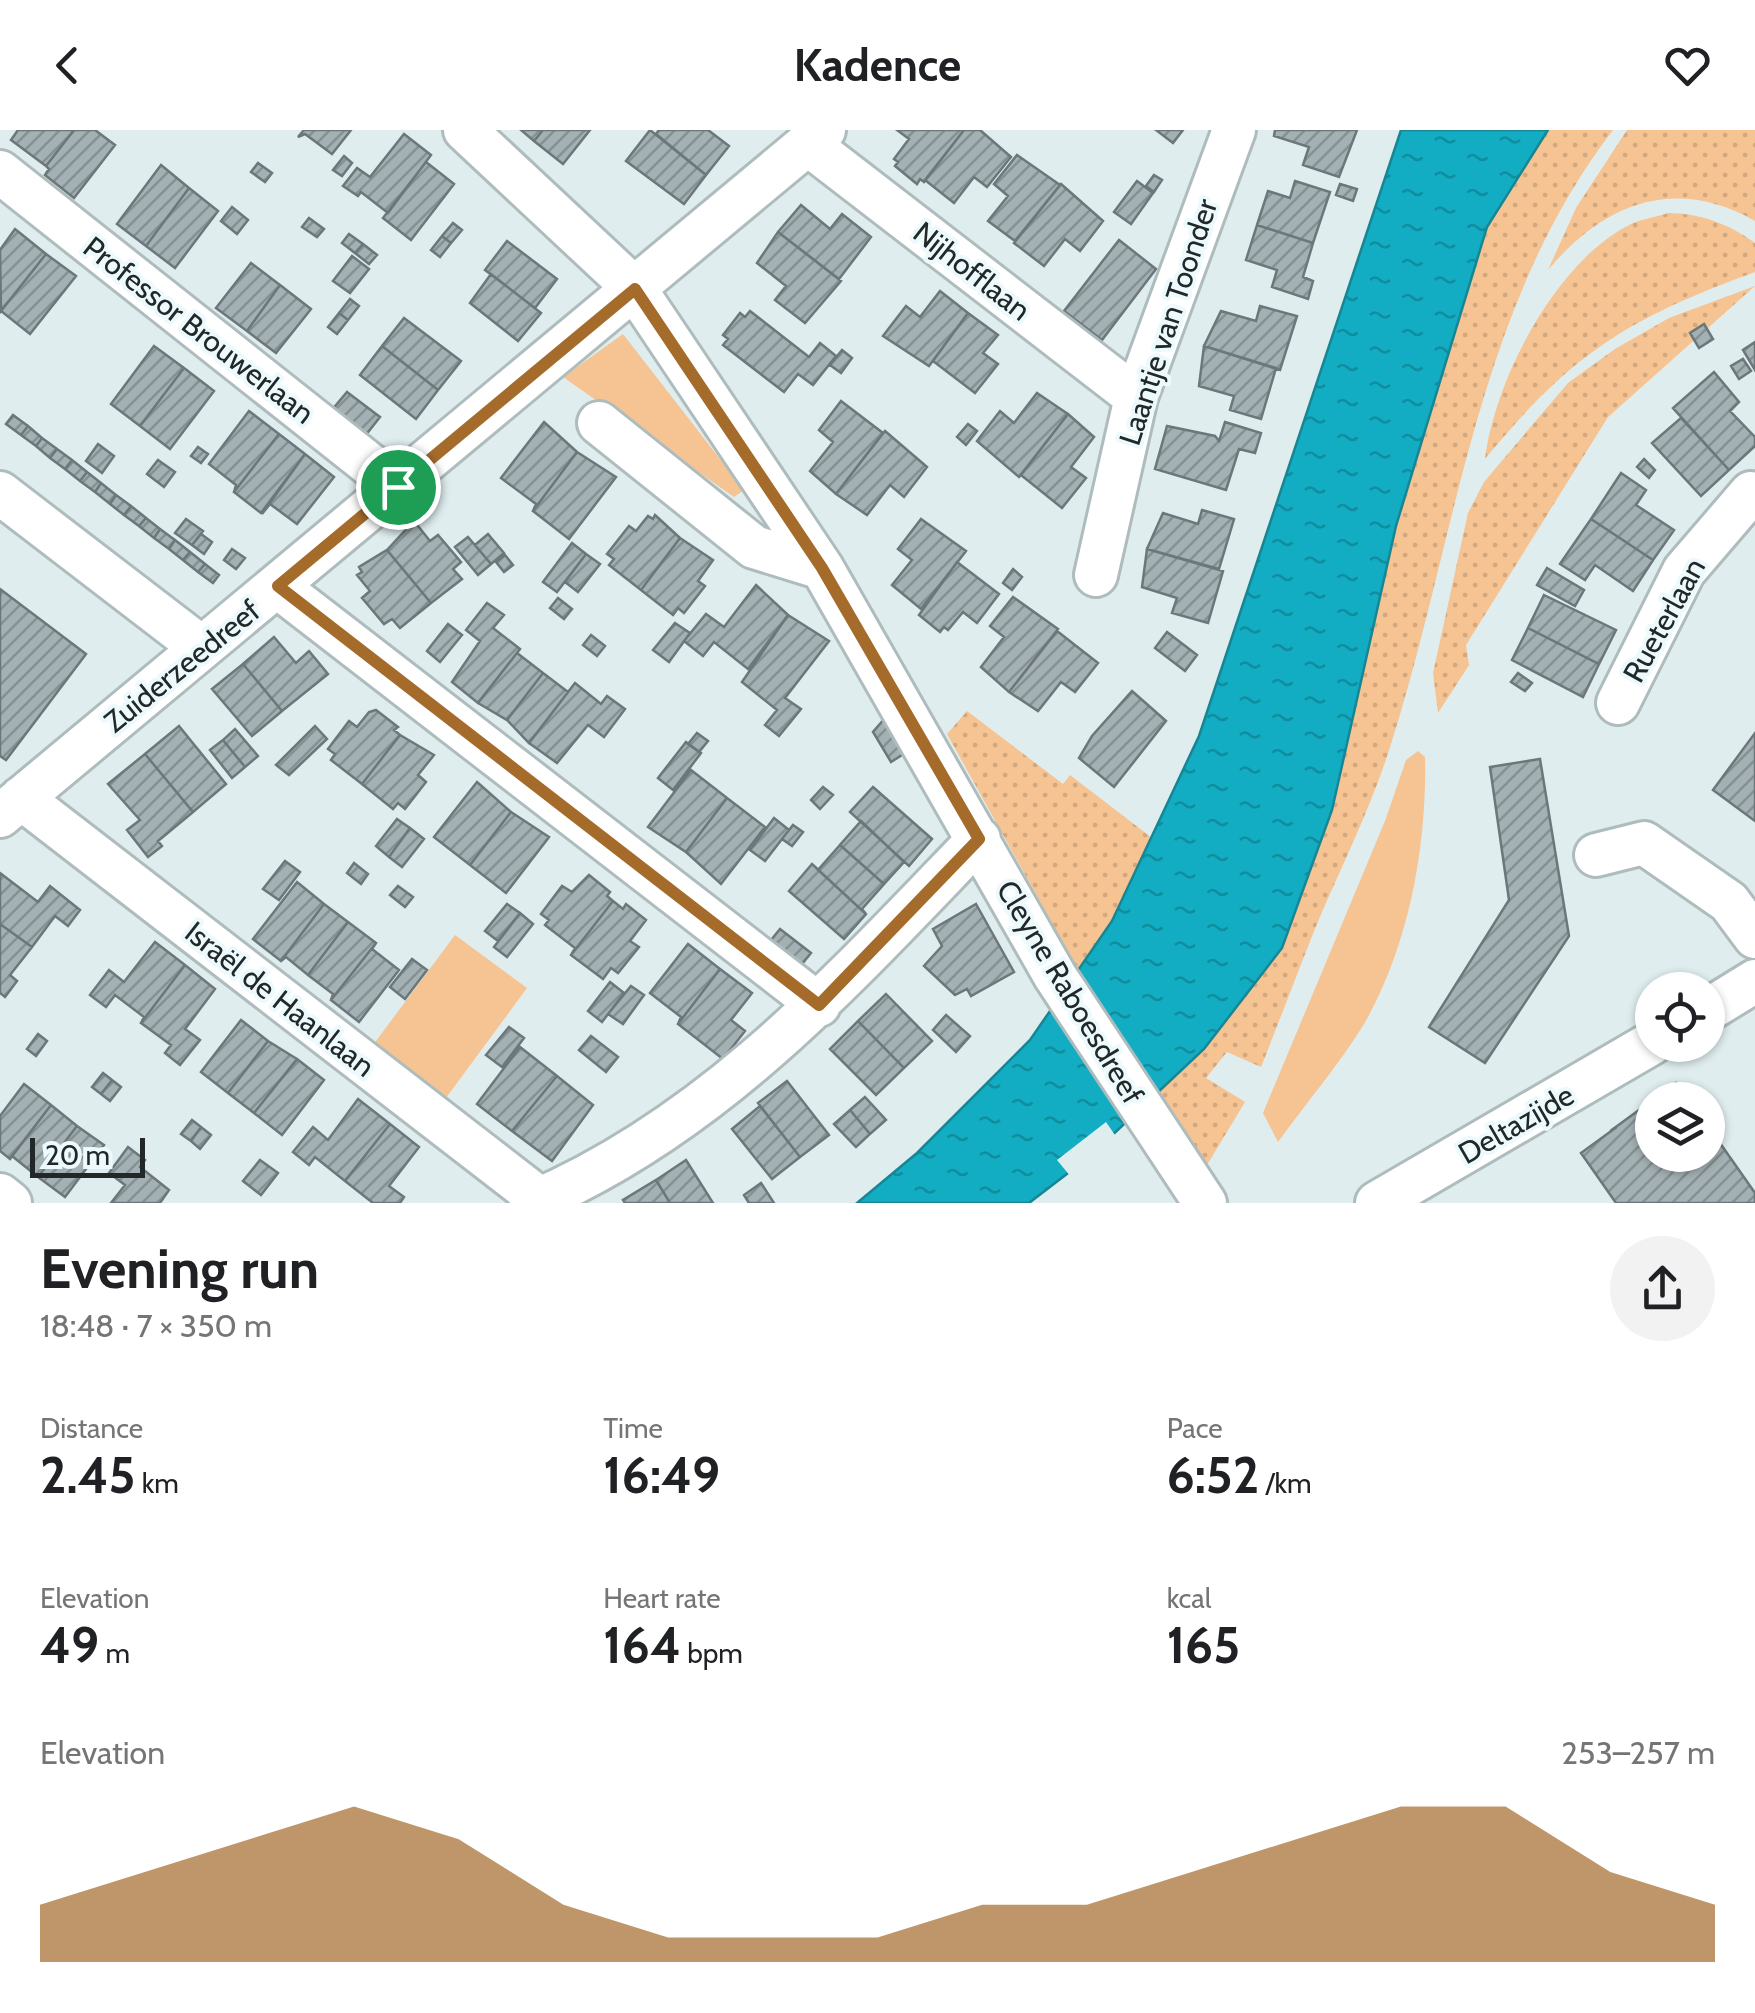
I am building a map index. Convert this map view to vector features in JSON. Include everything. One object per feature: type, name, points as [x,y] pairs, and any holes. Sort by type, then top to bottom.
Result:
[{"type":"street","name":"Cleyne Raboesdreef","points":[[466,130],[635,289],[822,568],[1054,976],[1205,1203]]},
{"type":"street","name":"Laantje van Toonder","points":[[1096,575],[1136,397],[1234,130]]},
{"type":"street","name":"Zuiderzeedreef","points":[[10,807],[816,137]]},
{"type":"street","name":"Nijhofflaan","points":[[816,137],[1136,397]]},
{"type":"street","name":"Professor Brouwerlaan","points":[[0,172],[398,487]]},
{"type":"street","points":[[599,423],[754,547],[822,568]]},
{"type":"street","points":[[0,493],[202,648]]},
{"type":"street","name":"Rueterlaan","points":[[1618,703],[1684,570],[1754,494]]},
{"type":"street","points":[[278,586],[819,1005]]},
{"type":"street","name":"Israël de Haanlaan","points":[[10,807],[535,1201]]},
{"type":"street","points":[[535,1201],[687,1115],[819,1005],[979,839]]},
{"type":"street","points":[[1596,856],[1644,842],[1729,902],[1755,936]]},
{"type":"street","points":[[1725,1000],[1755,982]]},
{"type":"street","name":"Deltazijde","points":[[1377,1203],[1635,1053]]},
{"type":"street","points":[[0,1195],[10,1203]]},
{"type":"shaded area","points":[[1548,130],[1613,130],[1567,199],[1530,272],[1500,348],[1475,426],[1414,665],[1383,767],[1261,1067],[1227,1052],[1206,1078],[1245,1102],[1204,1170],[1155,1095],[1204,1049],[1332,810],[1396,526],[1487,227]]},
{"type":"shaded area","points":[[1627,130],[1755,130],[1755,221],[1726,207],[1697,200],[1643,203],[1593,227],[1548,270],[1576,208]]},
{"type":"shaded area","points":[[1668,213],[1703,217],[1745,236],[1755,243],[1755,272],[1671,306],[1605,343],[1546,392],[1485,459],[1501,394],[1534,325],[1554,294],[1604,241],[1631,224]]},
{"type":"shaded area","points":[[1755,286],[1608,417],[1466,645],[1469,665],[1438,713],[1433,673],[1468,513],[1484,482],[1568,383],[1615,349],[1669,318]]},
{"type":"shaded area","points":[[623,334],[744,490],[734,497],[563,377]]},
{"type":"shaded area","points":[[967,711],[1063,784],[1070,775],[1152,838],[1112,921],[1078,970],[947,734]]},
{"type":"shaded area","points":[[1418,751],[1425,757],[1423,825],[1412,895],[1393,962],[1364,1024],[1278,1142],[1263,1113],[1385,821],[1406,760]]},
{"type":"shaded area","points":[[455,935],[527,988],[443,1102],[370,1049]]},
{"type":"water","points":[[1401,130],[1548,130],[1487,227],[1396,526],[1332,810],[1282,948],[1204,1049],[1089,1157],[1029,1203],[857,1203],[917,1153],[1030,1040],[1112,921],[1199,736]]},
{"type":"pier","points":[[1106,1122],[1117,1138],[1071,1177],[1057,1160]]},
{"type":"building","points":[[18,130],[74,130],[46,166],[11,140]]},
{"type":"building","points":[[74,130],[95,130],[115,145],[74,198],[45,175],[49,169],[46,166]]},
{"type":"building","points":[[304,130],[351,130],[332,154],[305,134],[298,137]]},
{"type":"building","points":[[521,130],[543,130],[534,141]]},
{"type":"building","points":[[543,130],[590,130],[563,164],[534,141]]},
{"type":"building","points":[[650,130],[706,175],[684,204],[626,161]]},
{"type":"building","points":[[659,130],[708,130],[729,146],[706,175],[656,134]]},
{"type":"building","points":[[897,130],[964,130],[924,182],[920,179],[917,184],[895,166],[898,162],[894,159],[909,139]]},
{"type":"building","points":[[964,130],[980,130],[1011,157],[987,187],[974,177],[954,203],[925,180]]},
{"type":"building","points":[[1156,130],[1183,130],[1173,143]]},
{"type":"building","points":[[1275,130],[1357,130],[1339,177],[1303,165],[1309,147],[1274,136]]},
{"type":"building","points":[[404,134],[431,155],[388,213],[361,192],[358,196],[343,186],[357,168],[370,177]]},
{"type":"building","points":[[1017,155],[1060,185],[1015,241],[988,221],[1008,196],[994,184]]},
{"type":"building","points":[[344,156],[352,163],[342,176],[333,170]]},
{"type":"building","points":[[426,162],[454,184],[411,240],[383,218]]},
{"type":"building","points":[[258,163],[272,173],[265,182],[251,172]]},
{"type":"building","points":[[161,165],[189,188],[146,246],[117,224]]},
{"type":"building","points":[[1154,175],[1162,180],[1154,192],[1146,186]]},
{"type":"building","points":[[1137,181],[1153,193],[1131,224],[1114,212]]},
{"type":"building","points":[[1295,181],[1330,192],[1313,243],[1257,225],[1268,191],[1290,198]]},
{"type":"building","points":[[1061,184],[1103,221],[1080,251],[1065,239],[1044,266],[1014,243]]},
{"type":"building","points":[[1340,184],[1357,189],[1353,201],[1336,195]]},
{"type":"building","points":[[189,188],[218,211],[175,268],[146,246]]},
{"type":"building","points":[[801,205],[830,229],[842,214],[871,237],[839,279],[778,232]]},
{"type":"building","points":[[232,207],[248,220],[237,234],[221,221]]},
{"type":"building","points":[[309,218],[324,229],[317,237],[302,227]]},
{"type":"building","points":[[453,223],[462,230],[451,243],[442,236]]},
{"type":"building","points":[[1257,225],[1313,243],[1303,277],[1313,281],[1308,299],[1272,287],[1277,270],[1246,260]]},
{"type":"building","points":[[15,229],[46,254],[1,311],[0,250]]},
{"type":"building","points":[[778,232],[841,281],[805,323],[775,300],[786,286],[757,263]]},
{"type":"building","points":[[349,234],[363,244],[355,253],[342,243]]},
{"type":"building","points":[[442,236],[451,243],[440,257],[431,250]]},
{"type":"building","points":[[1119,240],[1156,269],[1102,340],[1064,311]]},
{"type":"building","points":[[507,241],[557,279],[535,308],[485,270]]},
{"type":"building","points":[[363,244],[377,255],[369,264],[355,253]]},
{"type":"building","points":[[46,254],[76,276],[30,334],[1,311]]},
{"type":"building","points":[[352,256],[369,269],[350,293],[333,281]]},
{"type":"building","points":[[251,263],[280,285],[247,331],[216,308]]},
{"type":"building","points":[[491,274],[541,313],[518,341],[470,303]]},
{"type":"building","points":[[280,285],[311,309],[276,353],[247,331]]},
{"type":"building","points":[[940,291],[968,313],[929,366],[883,336],[906,306],[920,317]]},
{"type":"building","points":[[350,299],[359,306],[348,320],[339,313]]},
{"type":"building","points":[[1260,306],[1297,316],[1280,370],[1204,346],[1221,311],[1256,321]]},
{"type":"building","points":[[750,311],[809,357],[820,343],[836,356],[813,385],[798,374],[784,392],[723,345],[728,339],[723,335],[740,313],[745,317]]},
{"type":"building","points":[[339,313],[348,320],[337,334],[328,327]]},
{"type":"building","points":[[968,313],[998,335],[983,353],[998,364],[975,393],[933,361]]},
{"type":"building","points":[[404,318],[461,361],[438,390],[382,346]]},
{"type":"building","points":[[1704,324],[1713,339],[1699,348],[1690,333]]},
{"type":"building","points":[[1755,342],[1755,370],[1743,350]]},
{"type":"building","points":[[154,346],[184,368],[140,426],[111,404]]},
{"type":"building","points":[[382,346],[438,390],[416,419],[360,375]]},
{"type":"building","points":[[1204,346],[1276,368],[1261,419],[1230,410],[1234,396],[1199,386]]},
{"type":"building","points":[[842,350],[852,358],[841,373],[830,365]]},
{"type":"building","points":[[1743,359],[1751,371],[1739,379],[1731,366]]},
{"type":"building","points":[[184,368],[214,391],[170,449],[140,426]]},
{"type":"building","points":[[1714,372],[1739,402],[1730,411],[1755,437],[1755,446],[1729,470],[1673,408]]},
{"type":"building","points":[[347,392],[380,417],[365,436],[331,411]]},
{"type":"building","points":[[1037,393],[1068,414],[1019,477],[977,441],[1000,411],[1014,423]]},
{"type":"building","points":[[841,401],[883,433],[836,494],[810,471],[833,442],[819,430]]},
{"type":"building","points":[[249,411],[279,434],[234,492],[236,485],[209,464]]},
{"type":"building","points":[[1068,414],[1094,437],[1071,467],[1086,478],[1062,508],[1021,475]]},
{"type":"building","points":[[13,415],[28,426],[21,435],[6,424]]},
{"type":"building","points":[[1681,418],[1729,470],[1701,496],[1652,443]]},
{"type":"building","points":[[544,422],[577,452],[533,511],[536,504],[501,478]]},
{"type":"building","points":[[1225,422],[1261,433],[1255,453],[1239,449],[1226,490],[1155,469],[1167,426],[1215,436],[1219,441]]},
{"type":"building","points":[[968,424],[977,431],[966,445],[957,437]]},
{"type":"building","points":[[28,426],[42,438],[36,446],[21,435]]},
{"type":"building","points":[[885,431],[927,467],[904,497],[890,485],[867,515],[836,494]]},
{"type":"building","points":[[279,434],[305,454],[261,513],[234,492]]},
{"type":"building","points":[[42,438],[57,449],[50,458],[36,446]]},
{"type":"building","points":[[98,444],[114,456],[102,473],[86,461]]},
{"type":"building","points":[[198,447],[208,454],[201,463],[191,456]]},
{"type":"building","points":[[57,449],[72,460],[65,469],[50,458]]},
{"type":"building","points":[[577,452],[616,477],[569,539],[533,511]]},
{"type":"building","points":[[305,454],[334,477],[297,524],[270,504],[262,514]]},
{"type":"building","points":[[1644,459],[1655,470],[1649,478],[1637,467]]},
{"type":"building","points":[[72,460],[87,472],[80,481],[65,469]]},
{"type":"building","points":[[158,460],[175,472],[164,487],[147,474]]},
{"type":"building","points":[[87,472],[101,483],[95,492],[80,481]]},
{"type":"building","points":[[1621,473],[1646,490],[1636,505],[1674,530],[1653,560],[1591,519]]},
{"type":"building","points":[[101,483],[116,495],[110,504],[95,492]]},
{"type":"building","points":[[116,495],[131,506],[124,515],[110,504]]},
{"type":"building","points":[[131,506],[146,518],[139,526],[124,515]]},
{"type":"building","points":[[1202,510],[1234,519],[1219,569],[1147,549],[1163,513],[1198,524]]},
{"type":"building","points":[[655,515],[680,538],[641,590],[609,565],[614,559],[607,554],[629,526],[636,531],[648,516],[653,519]]},
{"type":"building","points":[[146,518],[160,529],[154,538],[139,526]]},
{"type":"building","points":[[186,519],[203,531],[192,545],[175,533]]},
{"type":"building","points":[[921,519],[966,551],[921,609],[892,585],[912,560],[898,549]]},
{"type":"building","points":[[1591,519],[1653,560],[1633,591],[1595,565],[1585,580],[1560,564]]},
{"type":"building","points":[[414,521],[430,541],[438,535],[461,562],[453,569],[462,579],[431,603],[387,550]]},
{"type":"building","points":[[160,529],[175,540],[169,549],[154,538]]},
{"type":"building","points":[[201,534],[212,542],[204,554],[192,545]]},
{"type":"building","points":[[488,534],[504,553],[491,564],[475,545]]},
{"type":"building","points":[[468,537],[491,564],[478,575],[455,547]]},
{"type":"building","points":[[680,538],[713,560],[698,581],[705,586],[684,613],[678,608],[673,615],[641,590]]},
{"type":"building","points":[[175,540],[190,552],[183,560],[169,549]]},
{"type":"building","points":[[572,543],[586,554],[557,592],[543,582]]},
{"type":"building","points":[[232,549],[245,558],[236,569],[224,560]]},
{"type":"building","points":[[1147,549],[1223,571],[1208,623],[1172,613],[1177,598],[1142,587]]},
{"type":"building","points":[[387,550],[431,603],[400,628],[392,619],[384,624],[362,598],[370,591],[357,575],[362,572],[359,567]]},
{"type":"building","points":[[190,552],[205,564],[198,572],[183,560]]},
{"type":"building","points":[[586,554],[600,564],[578,592],[565,582]]},
{"type":"building","points":[[505,555],[513,565],[504,572],[496,562]]},
{"type":"building","points":[[957,562],[999,594],[977,623],[963,612],[948,630],[944,627],[940,632],[919,615]]},
{"type":"building","points":[[205,564],[219,575],[213,583],[198,572]]},
{"type":"building","points":[[1547,568],[1584,590],[1575,606],[1537,585]]},
{"type":"building","points":[[1013,569],[1022,577],[1012,590],[1003,583]]},
{"type":"building","points":[[756,585],[788,615],[748,669],[714,642],[703,656],[684,641],[706,614],[724,627]]},
{"type":"building","points":[[0,589],[86,654],[6,760],[0,756]]},
{"type":"building","points":[[1544,595],[1616,630],[1599,664],[1528,628]]},
{"type":"building","points":[[1013,597],[1058,629],[1009,692],[981,667],[1004,637],[990,626]]},
{"type":"building","points":[[558,598],[572,609],[564,619],[550,608]]},
{"type":"building","points":[[487,603],[504,615],[493,628],[520,649],[478,703],[452,682],[480,641],[466,630]]},
{"type":"building","points":[[788,615],[829,641],[785,698],[801,709],[779,736],[765,725],[777,710],[742,682]]},
{"type":"building","points":[[675,623],[690,633],[669,662],[653,650]]},
{"type":"building","points":[[448,624],[462,635],[440,662],[427,651]]},
{"type":"building","points":[[1528,628],[1599,664],[1583,697],[1512,660]]},
{"type":"building","points":[[1057,631],[1098,663],[1075,692],[1061,682],[1038,711],[1009,692]]},
{"type":"building","points":[[1167,632],[1197,655],[1185,671],[1155,648]]},
{"type":"building","points":[[591,635],[605,646],[597,656],[583,645]]},
{"type":"building","points":[[274,637],[296,663],[309,651],[328,674],[282,711],[243,664]]},
{"type":"building","points":[[520,649],[517,653],[543,673],[507,720],[478,703]]},
{"type":"building","points":[[243,664],[282,711],[252,736],[212,689]]},
{"type":"building","points":[[543,673],[568,692],[575,683],[529,743],[507,720]]},
{"type":"building","points":[[1518,673],[1532,683],[1525,691],[1511,682]]},
{"type":"building","points":[[575,683],[601,704],[607,696],[625,709],[604,737],[588,725],[557,763],[529,743]]},
{"type":"building","points":[[1132,691],[1166,721],[1114,787],[1079,758],[1092,736]]},
{"type":"building","points":[[376,710],[398,727],[394,730],[400,735],[362,784],[331,760],[335,754],[328,749],[349,721],[357,727],[369,712]]},
{"type":"building","points":[[886,717],[905,753],[891,762],[873,732]]},
{"type":"building","points":[[179,726],[226,784],[193,812],[145,754]]},
{"type":"building","points":[[315,726],[327,739],[289,775],[276,765]]},
{"type":"building","points":[[235,729],[258,756],[245,767],[223,740]]},
{"type":"building","points":[[697,733],[708,741],[699,752],[688,744]]},
{"type":"building","points":[[1755,733],[1755,821],[1713,790]]},
{"type":"building","points":[[400,735],[434,755],[418,775],[426,782],[405,809],[398,803],[393,809],[362,784]]},
{"type":"building","points":[[223,740],[245,767],[232,778],[210,750]]},
{"type":"building","points":[[686,742],[701,753],[673,790],[658,778]]},
{"type":"building","points":[[145,754],[193,812],[158,841],[162,846],[148,857],[127,830],[140,820],[108,784]]},
{"type":"building","points":[[1540,759],[1569,936],[1485,1063],[1429,1027],[1509,900],[1490,767]]},
{"type":"building","points":[[691,770],[727,798],[686,852],[648,827]]},
{"type":"building","points":[[477,782],[511,812],[470,865],[434,837]]},
{"type":"building","points":[[823,787],[833,795],[820,809],[811,800]]},
{"type":"building","points":[[873,787],[932,839],[909,866],[850,812]]},
{"type":"building","points":[[727,798],[765,827],[721,884],[686,852]]},
{"type":"building","points":[[511,812],[549,837],[506,893],[470,865]]},
{"type":"building","points":[[774,818],[789,830],[765,861],[750,850]]},
{"type":"building","points":[[397,819],[410,828],[389,857],[376,846]]},
{"type":"building","points":[[861,821],[904,862],[884,884],[840,845]]},
{"type":"building","points":[[793,825],[803,832],[792,846],[782,839]]},
{"type":"building","points":[[410,828],[424,839],[402,867],[389,857]]},
{"type":"building","points":[[840,845],[884,884],[862,909],[866,914],[818,870]]},
{"type":"building","points":[[285,861],[300,872],[279,900],[263,889]]},
{"type":"building","points":[[354,863],[368,874],[361,884],[347,873]]},
{"type":"building","points":[[812,864],[866,914],[844,939],[789,891]]},
{"type":"building","points":[[0,873],[38,902],[50,886],[80,910],[68,926],[55,916],[32,947],[0,924]]},
{"type":"building","points":[[589,875],[610,892],[607,896],[613,901],[571,955],[575,948],[545,925],[549,920],[541,914],[562,886],[572,892]]},
{"type":"building","points":[[297,882],[324,904],[281,961],[253,939]]},
{"type":"building","points":[[398,886],[413,897],[405,907],[390,895]]},
{"type":"building","points":[[613,901],[623,909],[626,904],[646,920],[630,941],[639,947],[618,973],[611,968],[603,979],[571,955]]},
{"type":"building","points":[[324,904],[348,922],[308,975],[286,957],[281,961]]},
{"type":"building","points":[[507,904],[520,913],[498,941],[485,931]]},
{"type":"building","points":[[976,904],[1014,972],[971,996],[967,989],[955,995],[924,966],[942,946],[933,929]]},
{"type":"building","points":[[520,913],[533,924],[507,957],[494,947]]},
{"type":"building","points":[[348,922],[376,943],[331,1000],[333,994],[308,975]]},
{"type":"building","points":[[0,924],[32,947],[10,975],[17,981],[5,997],[0,993]]},
{"type":"building","points":[[780,929],[811,953],[798,969],[767,945]]},
{"type":"building","points":[[155,942],[185,965],[141,1023],[144,1017],[115,995],[106,1007],[90,995],[109,970],[124,982]]},
{"type":"building","points":[[376,943],[372,949],[399,970],[359,1022],[331,1000]]},
{"type":"building","points":[[688,944],[720,969],[678,1024],[681,1017],[650,993]]},
{"type":"building","points":[[412,959],[427,970],[405,999],[390,987]]},
{"type":"building","points":[[185,965],[215,989],[185,1029],[200,1040],[180,1065],[165,1053],[171,1045],[141,1023]]},
{"type":"building","points":[[720,969],[752,993],[731,1020],[745,1031],[723,1059],[678,1024]]},
{"type":"building","points":[[610,982],[624,993],[602,1022],[588,1011]]},
{"type":"building","points":[[631,986],[644,995],[623,1024],[608,1014]]},
{"type":"building","points":[[886,994],[932,1041],[904,1068],[858,1021]]},
{"type":"building","points":[[946,1015],[970,1036],[956,1052],[933,1030]]},
{"type":"building","points":[[241,1020],[268,1041],[228,1093],[201,1072]]},
{"type":"building","points":[[858,1021],[904,1068],[876,1095],[830,1049]]},
{"type":"building","points":[[509,1027],[524,1038],[502,1067],[486,1055]]},
{"type":"building","points":[[38,1034],[47,1041],[36,1056],[27,1049]]},
{"type":"building","points":[[591,1036],[618,1057],[606,1072],[579,1050]]},
{"type":"building","points":[[268,1041],[297,1059],[254,1113],[228,1093]]},
{"type":"building","points":[[520,1047],[557,1076],[512,1131],[477,1104]]},
{"type":"building","points":[[297,1059],[324,1080],[282,1135],[254,1113]]},
{"type":"building","points":[[103,1073],[112,1080],[101,1094],[92,1087]]},
{"type":"building","points":[[557,1076],[593,1105],[552,1161],[512,1131]]},
{"type":"building","points":[[112,1080],[121,1087],[110,1101],[101,1094]]},
{"type":"building","points":[[787,1081],[829,1135],[800,1157],[758,1103]]},
{"type":"building","points":[[24,1084],[51,1105],[10,1159],[0,1151],[0,1116]]},
{"type":"building","points":[[865,1097],[886,1120],[870,1134],[850,1110]]},
{"type":"building","points":[[358,1099],[390,1124],[345,1181],[315,1157],[309,1165],[293,1152],[313,1127],[328,1140]]},
{"type":"building","points":[[51,1105],[77,1126],[38,1177],[12,1156]]},
{"type":"building","points":[[760,1106],[800,1157],[772,1179],[732,1129]]},
{"type":"building","points":[[850,1110],[870,1134],[856,1147],[834,1124]]},
{"type":"building","points":[[1635,1113],[1635,1172],[1725,1172],[1725,1150],[1755,1193],[1755,1203],[1616,1203],[1581,1153]]},
{"type":"building","points":[[192,1120],[201,1127],[191,1141],[181,1134]]},
{"type":"building","points":[[390,1124],[419,1147],[389,1186],[404,1197],[400,1203],[373,1203],[345,1181]]},
{"type":"building","points":[[77,1126],[104,1145],[65,1197],[38,1177]]},
{"type":"building","points":[[201,1127],[211,1135],[200,1149],[191,1141]]},
{"type":"building","points":[[128,1147],[145,1160],[140,1167],[169,1190],[160,1203],[111,1203],[125,1185],[109,1173]]},
{"type":"building","points":[[260,1160],[278,1173],[261,1195],[243,1181]]},
{"type":"building","points":[[686,1160],[713,1203],[670,1203],[656,1180]]},
{"type":"building","points":[[656,1180],[670,1203],[625,1203],[623,1200]]},
{"type":"building","points":[[761,1183],[774,1203],[749,1203],[744,1195]]},
{"type":"route","points":[[635,289],[822,568],[979,839],[819,1005],[278,586],[398,487],[635,289]]}]
